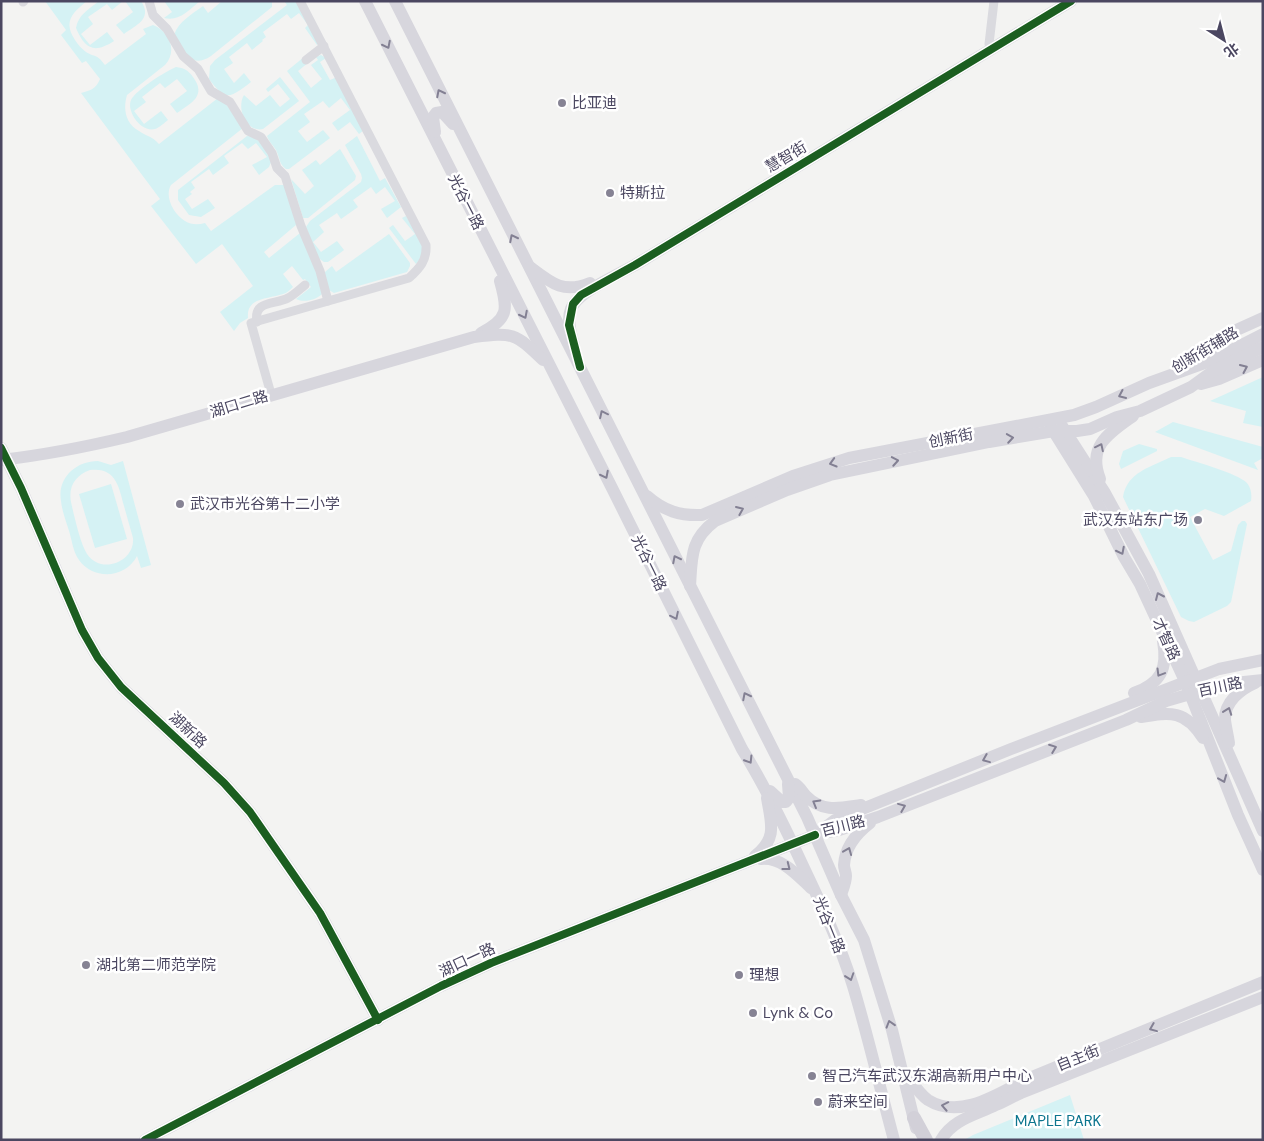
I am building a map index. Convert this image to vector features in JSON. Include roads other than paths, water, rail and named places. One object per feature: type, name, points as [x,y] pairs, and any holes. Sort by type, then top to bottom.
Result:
[{"type":"main road","name":"光谷一路","points":[[365,1],[742,749],[765,786],[816,891],[835,936],[852,985],[894,1140]]},
{"type":"main road","name":"光谷一路","points":[[395,1],[788,779],[815,834],[841,895],[864,940],[904,1071],[918,1140]]},
{"type":"main road","name":"慧智街","points":[[528,266],[548,281],[559,286],[577,288],[590,284],[1060,1]]},
{"type":"main road","name":"慧智街","points":[[580,367],[569,324],[573,304],[582,295],[635,265],[1071,1]]},
{"type":"main road","points":[[442,153],[434,129],[433,117],[436,113],[442,112],[464,140]]},
{"type":"main road","points":[[474,337],[495,326],[501,320],[505,309],[506,300],[494,257]]},
{"type":"main road","name":"创新街辅路","points":[[1149,383],[1232,332],[1263,318]]},
{"type":"main road","points":[[474,337],[507,334],[526,343],[551,367]]},
{"type":"main road","name":"创新街","points":[[690,586],[693,547],[698,537],[714,521],[788,490],[830,475],[989,442],[1056,425],[1149,383],[1210,361],[1263,334]]},
{"type":"main road","name":"湖口二路","points":[[3,456],[31,456],[95,445],[474,337]]},
{"type":"main road","name":"创新街","points":[[641,490],[657,505],[672,512],[702,515],[793,476],[848,458],[1056,425],[1077,431],[1090,429],[1118,417],[1140,411],[1191,387],[1213,371],[1263,347]]},
{"type":"main road","name":"创新街辅路","points":[[1191,387],[1219,379],[1263,360]]},
{"type":"main road","points":[[1105,493],[1096,469],[1098,448],[1108,434],[1140,411]]},
{"type":"main road","name":"才智路","points":[[1056,425],[1105,493],[1149,574],[1190,679],[1230,755],[1263,831]]},
{"type":"main road","name":"才智路","points":[[1056,425],[1124,557],[1140,584],[1160,626],[1190,679]]},
{"type":"main road","name":"湖新路","points":[[3,456],[21,488],[82,630],[98,658],[121,687],[224,783],[250,812],[320,914],[378,1020]]},
{"type":"main road","points":[[1069,726],[1081,715],[1144,690],[1156,680],[1164,666],[1165,655],[1160,626]]},
{"type":"main road","name":"百川路","points":[[815,834],[835,820],[1190,679],[1219,668],[1263,660]]},
{"type":"main road","points":[[1230,755],[1228,730],[1225,720],[1227,708],[1236,694],[1261,680]]},
{"type":"main road","name":"百川路","points":[[815,834],[840,830],[878,816],[1126,720],[1166,700],[1225,684],[1261,680]]},
{"type":"main road","name":"才智路","points":[[1196,692],[1211,750],[1263,870]]},
{"type":"main road","points":[[1126,720],[1172,713],[1196,727],[1211,750]]},
{"type":"main road","points":[[765,786],[782,802],[786,802],[790,798],[788,779]]},
{"type":"main road","points":[[788,779],[799,786],[806,796],[824,807],[833,809],[881,802]]},
{"type":"main road","points":[[752,860],[765,849],[772,827],[765,786]]},
{"type":"main road","points":[[822,906],[819,881],[822,878],[825,879],[841,895],[846,877],[844,861],[849,847],[860,831],[878,816]]},
{"type":"main road","name":"湖口一路","points":[[145,1140],[441,986],[491,963],[815,834]]},
{"type":"main road","points":[[752,860],[768,858],[778,860],[816,891]]},
{"type":"main road","points":[[1180,1017],[1217,994],[1263,976]]},
{"type":"main road","name":"自主街","points":[[904,1071],[927,1099],[950,1108],[964,1107],[992,1097],[1027,1079],[1263,982]]},
{"type":"main road","name":"自主街","points":[[941,1140],[950,1128],[962,1119],[1176,1030],[1215,1017],[1263,997]]},
{"type":"main road","points":[[1248,1003],[1263,1001]]},
{"type":"main road","points":[[914,1118],[926,1140]]},
{"type":"street","points":[[149,1],[153,15],[167,29],[183,56],[198,69],[211,91],[230,102],[248,131],[261,138],[272,153],[277,168],[286,176],[301,226],[320,271],[328,301]]},
{"type":"street","points":[[271,394],[251,323],[409,278],[418,270],[427,254],[426,245],[300,1]]},
{"type":"street","points":[[989,44],[994,1]]},
{"type":"street","points":[[306,60],[324,46]]},
{"type":"street","points":[[256,322],[255,314],[258,309],[267,304],[288,298],[305,285]]},
{"type":"place","name":"比亚迪","points":[[562,103]]},
{"type":"place","name":"特斯拉","points":[[610,193]]},
{"type":"place","name":"武汉市光谷第十二小学","points":[[180,504]]},
{"type":"place","name":"武汉东站东广场","points":[[1198,520]]},
{"type":"place","name":"湖北第二师范学院","points":[[86,965]]},
{"type":"place","name":"理想","points":[[739,975]]},
{"type":"place","name":"Lynk & Co","points":[[753,1013]]},
{"type":"place","name":"智己汽车武汉东湖高新用户中心","points":[[812,1076]]},
{"type":"place","name":"蔚来空间","points":[[818,1102]]},
{"type":"park label","name":"MAPLE PARK","points":[[1058,1121]]}]
